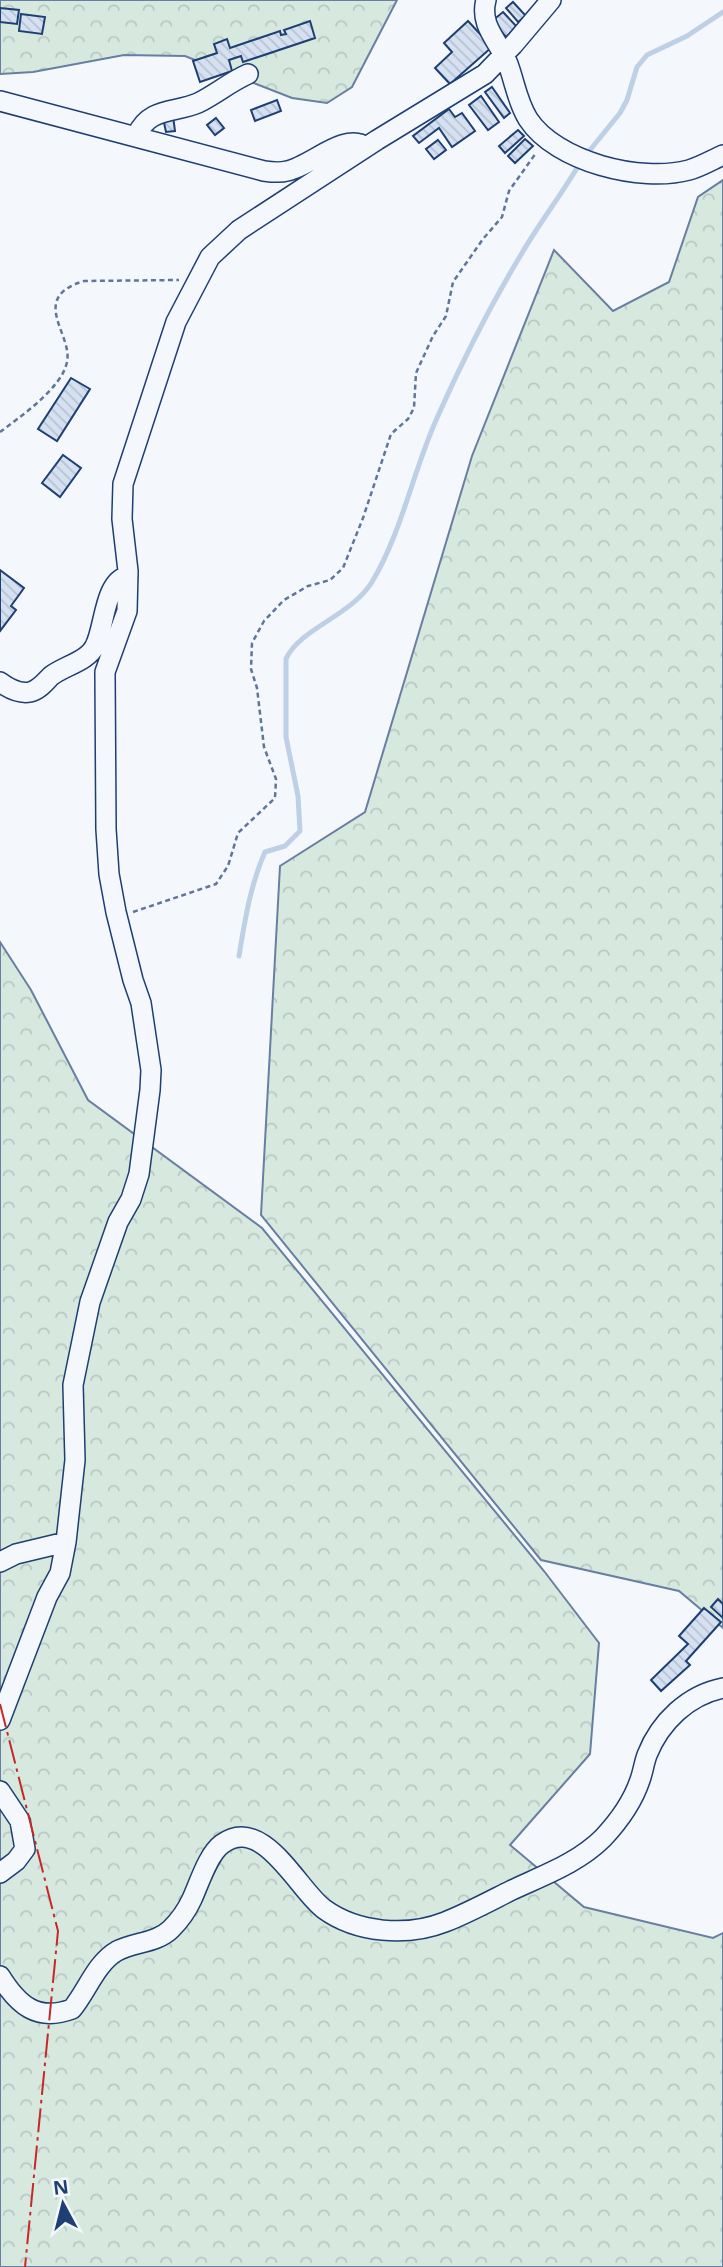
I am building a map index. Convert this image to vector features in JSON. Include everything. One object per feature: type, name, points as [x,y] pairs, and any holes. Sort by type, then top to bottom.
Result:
[{"type":"street","points":[[486,0],[484,8],[487,27],[508,64],[513,86],[528,119],[547,139],[572,156],[601,166],[650,173],[689,170],[723,155]]},
{"type":"street","points":[[0,1720],[47,1597],[60,1573],[75,1460],[73,1384],[90,1302],[118,1222],[131,1199],[139,1174],[152,1070],[141,1003],[117,917],[109,874],[106,829],[105,672],[127,611],[128,576],[122,519],[123,484],[176,322],[210,257],[239,230],[485,74],[551,0]]},
{"type":"street","points":[[137,135],[146,120],[160,111],[195,104],[248,74]]},
{"type":"street","points":[[0,101],[272,172],[286,172],[340,145],[353,142],[366,147]]},
{"type":"street","points":[[0,682],[10,689],[30,692],[38,689],[54,674],[89,654],[96,644],[112,587],[119,578],[128,576]]},
{"type":"street","points":[[0,1562],[16,1554],[66,1542]]},
{"type":"street","points":[[0,1976],[14,1997],[30,2010],[53,2013],[72,2009],[93,1976],[116,1952],[169,1931],[188,1907],[216,1849],[236,1838],[254,1840],[264,1845],[291,1871],[314,1901],[347,1921],[360,1926],[393,1931],[446,1922],[583,1856],[609,1832],[630,1801],[640,1780],[647,1754],[662,1726],[696,1697],[723,1688]]},
{"type":"street","points":[[0,1791],[20,1821],[25,1849],[16,1861],[0,1873]]},
{"type":"path","points":[[117,917],[216,884],[228,866],[238,833],[275,798],[276,779],[264,747],[257,688],[251,669],[251,643],[264,621],[284,600],[308,586],[330,580],[343,568],[391,434],[408,419],[414,408],[416,373],[433,336],[446,316],[453,282],[476,248],[502,217],[509,191],[547,139]]},
{"type":"path","points":[[0,432],[32,407],[59,379],[67,363],[68,351],[60,332],[56,308],[59,299],[71,285],[104,280],[197,280]]},
{"type":"green space","points":[[0,0],[397,0],[352,87],[327,103],[292,98],[185,56],[124,55],[33,72],[0,74]]},
{"type":"green space","points":[[723,180],[723,1628],[679,1591],[541,1560],[261,1215],[280,866],[365,812],[472,456],[554,250],[613,311],[669,282],[698,197]]},
{"type":"green space","points":[[0,942],[31,990],[88,1100],[262,1228],[544,1571],[599,1643],[590,1754],[510,1845],[584,1907],[713,1938],[723,1933],[723,2267],[0,2267]]},
{"type":"building","points":[[513,2],[526,16],[518,22],[506,8]]},
{"type":"building","points":[[0,8],[19,10],[17,24],[0,22]]},
{"type":"building","points":[[503,12],[517,27],[506,37],[492,21]]},
{"type":"building","points":[[21,14],[45,17],[42,34],[19,31]]},
{"type":"building","points":[[310,21],[315,38],[243,62],[241,56],[229,60],[232,71],[200,82],[193,61],[217,53],[214,44],[227,39],[230,48],[280,31],[281,35],[286,34],[284,30]]},
{"type":"building","points":[[468,21],[492,47],[450,84],[435,68],[452,52],[444,43]]},
{"type":"building","points":[[492,87],[510,113],[504,118],[485,92]]},
{"type":"building","points":[[481,96],[499,122],[488,130],[469,105]]},
{"type":"building","points":[[277,100],[281,111],[255,121],[251,110]]},
{"type":"building","points":[[449,109],[455,117],[462,113],[475,131],[452,147],[439,128],[419,143],[413,136]]},
{"type":"building","points":[[173,116],[175,131],[166,132],[163,118]]},
{"type":"building","points":[[216,118],[224,128],[215,135],[207,125]]},
{"type":"building","points":[[518,130],[524,136],[505,153],[499,146]]},
{"type":"building","points":[[525,139],[533,146],[515,163],[508,156]]},
{"type":"building","points":[[438,140],[446,150],[434,159],[426,149]]},
{"type":"building","points":[[71,378],[90,389],[57,441],[38,429]]},
{"type":"building","points":[[63,455],[81,468],[60,497],[42,483]]},
{"type":"building","points":[[0,570],[24,588],[11,606],[16,610],[0,631]]},
{"type":"building","points":[[718,1599],[723,1604],[723,1618],[711,1607]]},
{"type":"building","points":[[704,1608],[721,1622],[686,1661],[690,1665],[661,1691],[651,1680],[688,1644],[679,1636]]},
{"type":"waterway","points":[[586,155],[620,113],[637,67],[647,55],[687,36],[723,12]]},
{"type":"waterway","points":[[239,956],[252,890],[265,852],[285,846],[300,831],[298,796],[286,737],[286,659],[302,639],[352,604],[372,582],[391,543],[429,438],[466,355],[522,253],[580,163]]},
{"type":"power","points":[[0,1704],[58,1931],[25,2267]]}]
